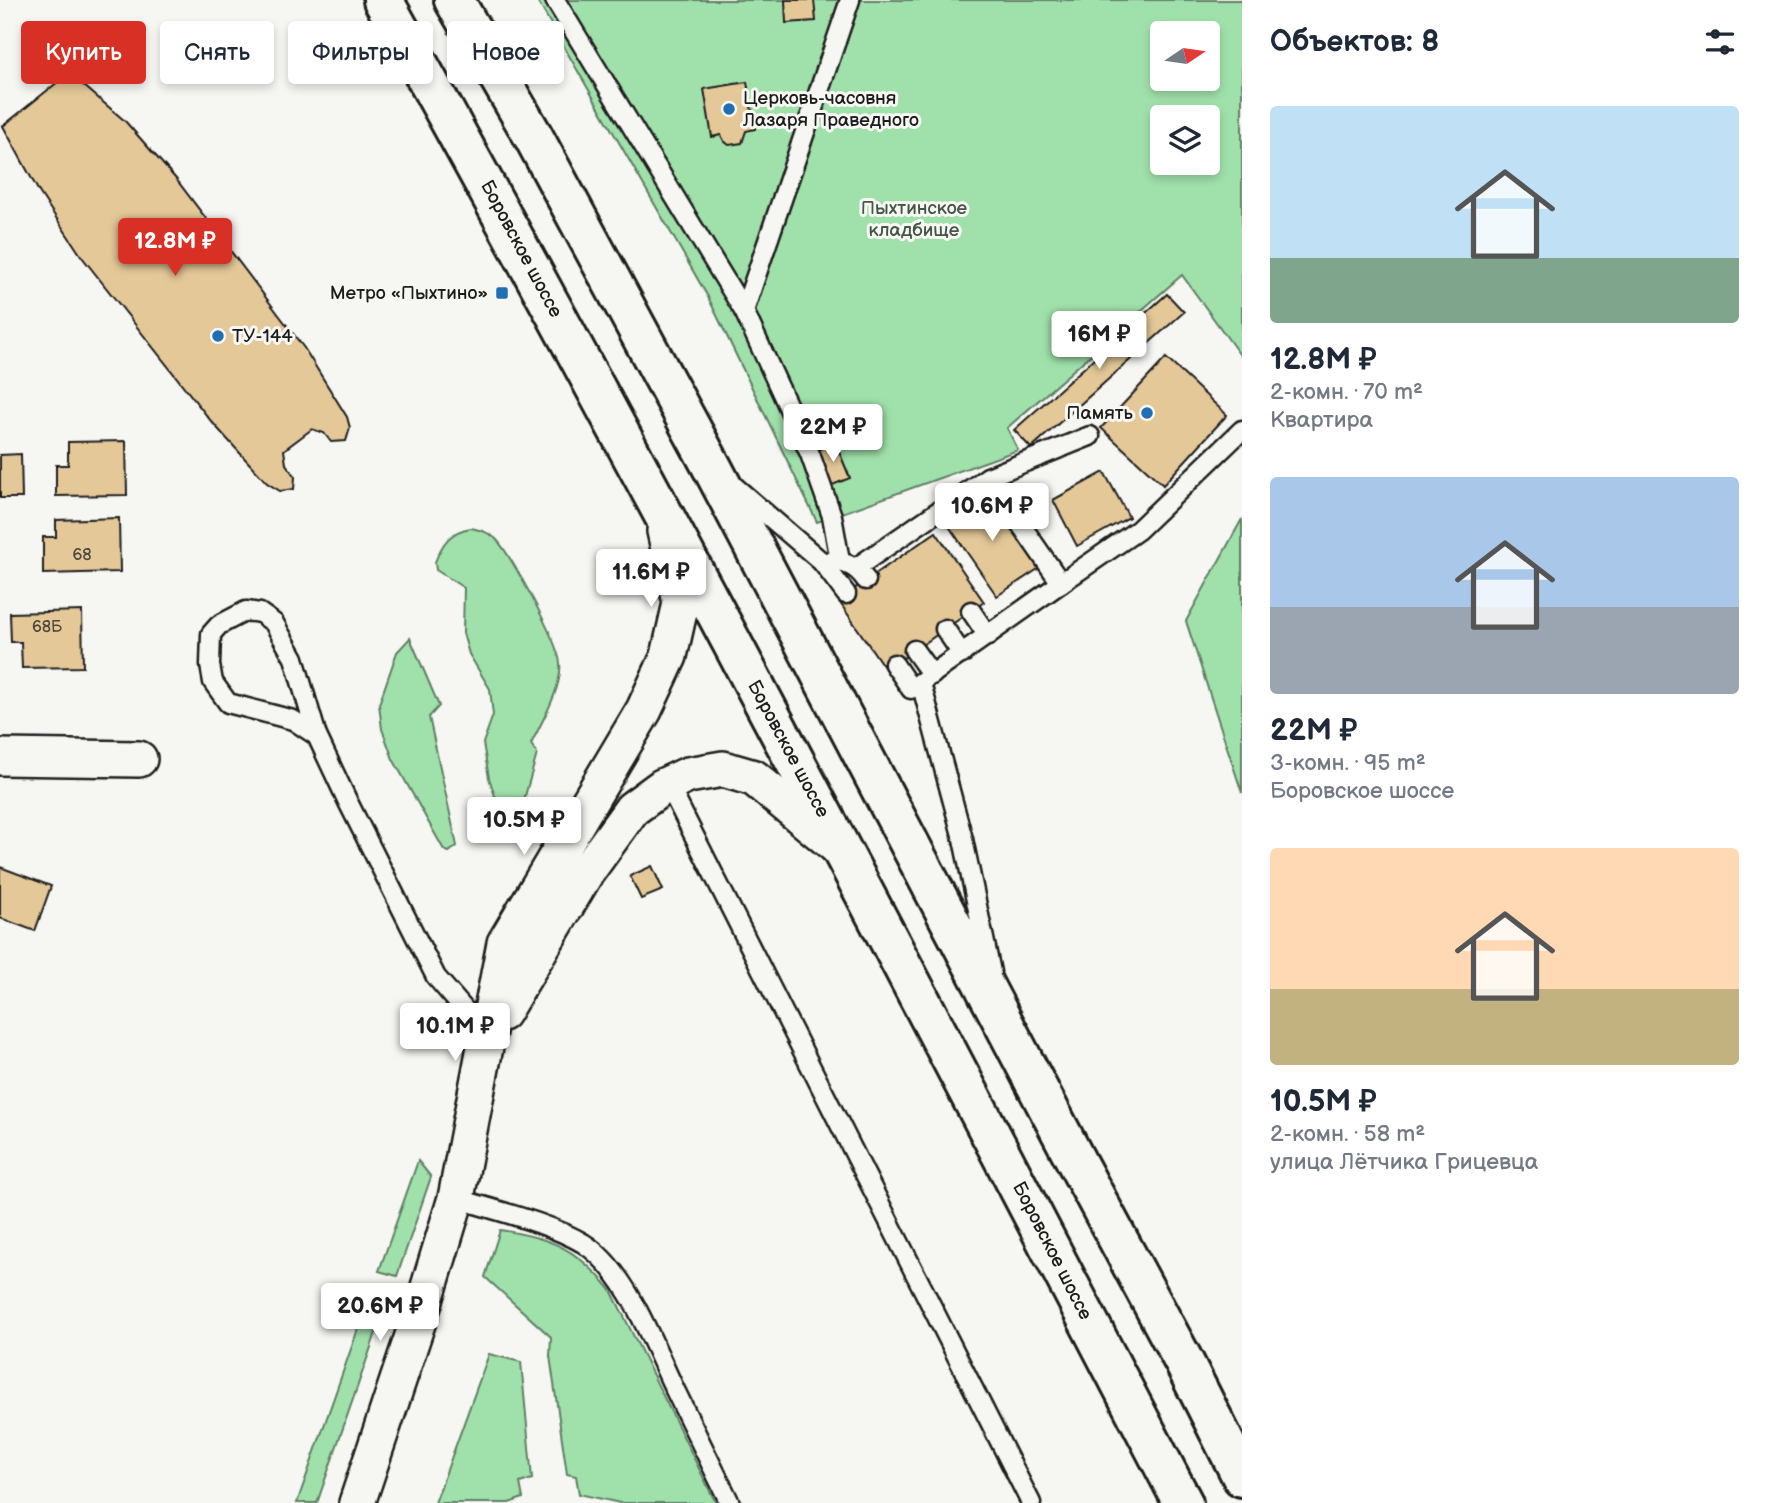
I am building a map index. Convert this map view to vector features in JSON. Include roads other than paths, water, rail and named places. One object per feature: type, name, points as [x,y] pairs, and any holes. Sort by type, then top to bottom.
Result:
[{"type":"main road","name":"Боровское шоссе","points":[[383,0],[502,213],[842,851],[1184,1503]]},
{"type":"main road","points":[[454,0],[532,134],[713,469],[1242,1477]]},
{"type":"street","points":[[357,1503],[433,1277],[456,1198],[505,943],[643,709],[669,656],[681,603],[660,510]]},
{"type":"street","points":[[0,757],[139,759]]},
{"type":"street","points":[[488,1037],[585,874],[632,809],[668,784],[688,775],[723,769],[754,778],[842,851]]},
{"type":"lane","points":[[555,0],[744,311],[810,454],[832,516],[846,568],[846,594]]},
{"type":"lane","points":[[744,311],[850,0]]},
{"type":"lane","points":[[894,664],[911,689],[926,679],[1138,530],[1242,430]]},
{"type":"lane","points":[[846,568],[892,553],[988,477],[1090,436]]},
{"type":"lane","points":[[713,469],[846,568]]},
{"type":"lane","points":[[988,477],[1061,583]]},
{"type":"lane","points":[[317,736],[293,720],[228,703],[213,682],[210,665],[211,634],[219,625],[246,611],[260,613],[274,623],[294,657],[317,736],[436,977],[488,1037]]},
{"type":"lane","points":[[971,611],[988,636]]},
{"type":"lane","points":[[945,629],[962,654]]},
{"type":"lane","points":[[914,650],[926,679],[999,1010]]},
{"type":"lane","points":[[668,784],[1031,1503]]},
{"type":"lane","points":[[456,1198],[564,1233],[585,1245],[604,1261],[625,1289],[637,1311],[730,1503]]},
{"type":"place","name":"Церковь-часовня Лазаря Праведного","points":[[729,109]]},
{"type":"place","name":"Метро «Пыхтино»","points":[[502,293]]},
{"type":"place","name":"ТУ-144","points":[[218,336]]},
{"type":"place","name":"Память","points":[[1147,413]]},
{"type":"park label","name":"Пыхтинское кладбище","points":[[914,219]]}]
